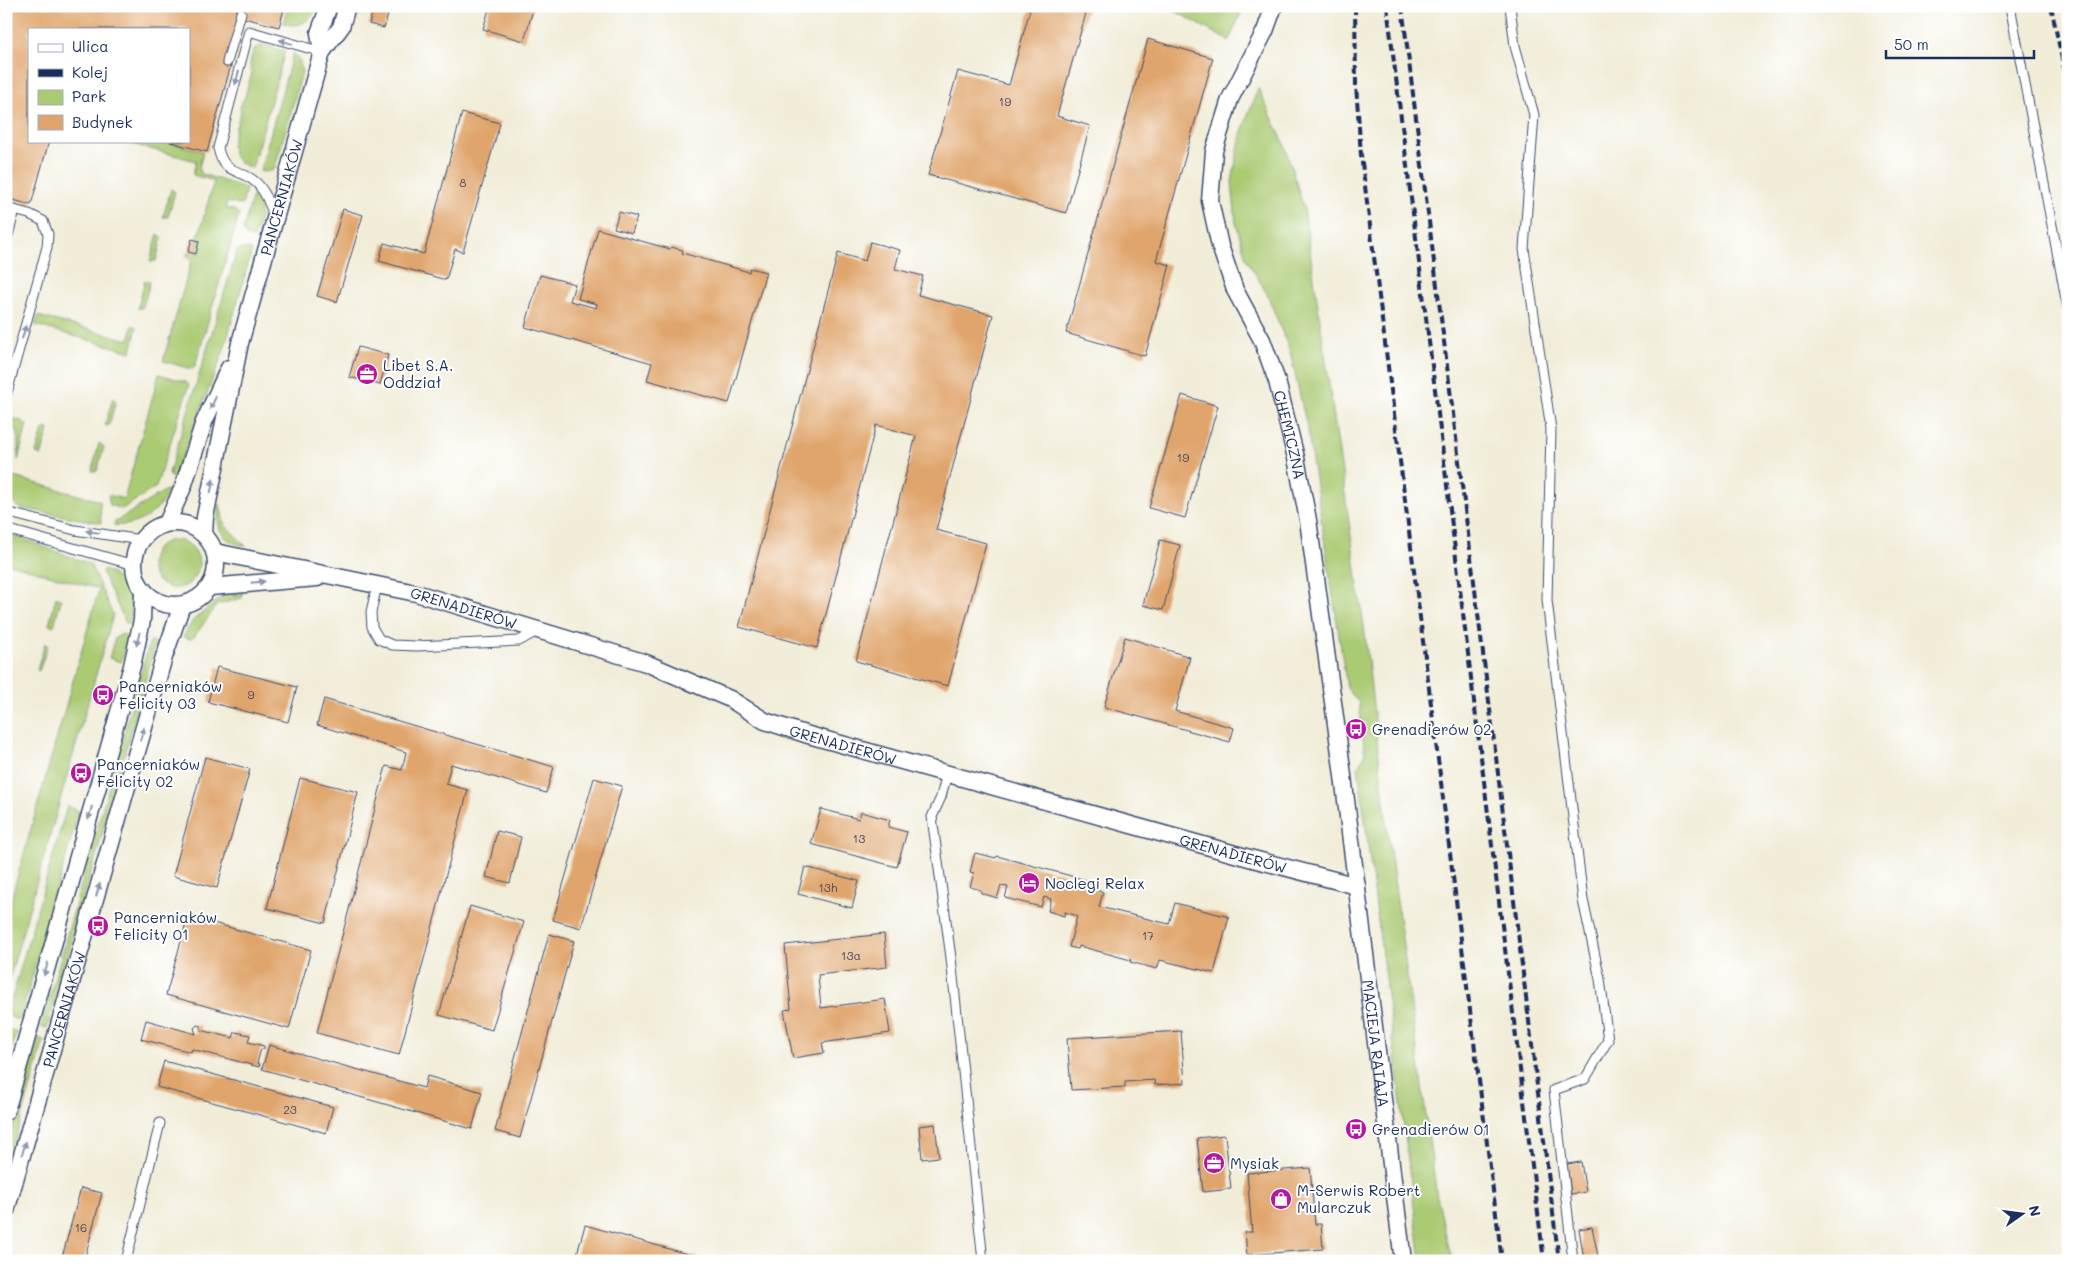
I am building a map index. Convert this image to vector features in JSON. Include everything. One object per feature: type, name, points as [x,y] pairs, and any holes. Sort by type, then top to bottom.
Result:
[{"type":"street","name":"PANCERNIAKÓW","points":[[322,52],[319,33],[329,6]]},
{"type":"street","name":"PANCERNIAKÓW","points":[[204,534],[205,516],[240,343],[322,52],[341,27],[347,6]]},
{"type":"street","name":"CHEMICZNA","points":[[1274,6],[1262,38],[1230,99],[1214,151],[1210,201],[1220,246],[1235,290],[1262,340],[1277,381],[1296,458],[1308,520],[1357,886]]},
{"type":"street","name":"PANCERNIAKÓW","points":[[167,523],[183,487],[204,422],[240,343]]},
{"type":"street","points":[[167,523],[193,526],[204,534],[215,552],[217,564],[215,576],[210,587],[202,596],[193,602],[182,605],[168,605],[154,600],[143,591],[136,579],[134,565],[135,552],[141,540],[157,526],[167,523]]},
{"type":"street","points":[[215,552],[340,578]]},
{"type":"street","name":"GRENADIERÓW","points":[[340,578],[416,593],[646,663],[730,699],[765,721],[805,734],[1252,859],[1357,886]]},
{"type":"street","points":[[210,587],[284,580],[340,578]]},
{"type":"street","name":"PANCERNIAKÓW","points":[[6,1111],[10,1085],[132,666],[142,620],[143,591]]},
{"type":"street","name":"PANCERNIAKÓW","points":[[6,1212],[161,666],[182,605]]},
{"type":"street","name":"MACIEJA RATAJA","points":[[1357,886],[1403,1261]]},
{"type":"lane","points":[[1510,6],[1515,46],[1534,115],[1524,249],[1551,429],[1547,600],[1583,900],[1600,979],[1608,1040],[1585,1079],[1554,1090],[1573,1261]]},
{"type":"lane","points":[[2010,6],[2068,308]]},
{"type":"lane","points":[[227,62],[241,13]]},
{"type":"lane","points":[[275,224],[267,199],[258,185],[252,179],[225,166],[221,161],[218,148],[249,31],[322,52]]},
{"type":"lane","points":[[6,242],[10,209],[43,221],[48,234],[48,247],[6,396]]},
{"type":"lane","points":[[6,512],[76,530],[141,540]]},
{"type":"lane","points":[[6,529],[70,545],[134,565]]},
{"type":"lane","points":[[377,585],[371,612],[372,627],[379,639],[392,645],[417,646],[519,641],[537,631]]},
{"type":"lane","points":[[947,773],[941,797],[932,817],[951,958],[983,1261]]},
{"type":"lane","points":[[126,1261],[160,1123]]},
{"type":"green space","points":[[288,6],[318,6],[308,20],[299,24],[289,25],[283,23]]},
{"type":"green space","points":[[1166,6],[1244,6],[1229,41]]},
{"type":"green space","points":[[264,45],[285,51],[252,168],[242,164],[236,158],[232,144],[241,111],[241,102],[244,100],[252,73],[250,67],[251,57],[255,48]]},
{"type":"green space","points":[[293,53],[300,61],[302,73],[275,167],[273,170],[260,171]]},
{"type":"green space","points":[[1258,88],[1284,143],[1304,209],[1364,626],[1387,827],[1437,1197],[1452,1261],[1421,1261],[1358,766],[1365,755],[1359,703],[1347,688],[1307,427],[1290,352],[1267,294],[1246,258],[1236,223],[1232,182],[1241,134]]},
{"type":"green space","points":[[125,142],[168,142],[203,152],[199,168],[202,174],[246,188],[243,203],[240,205],[227,202],[226,208],[236,211],[239,215],[195,366],[191,369],[163,361],[192,259],[187,257],[187,253],[196,255],[200,241],[197,240],[214,181],[193,175],[196,161]]},
{"type":"green space","points":[[171,189],[175,192],[168,217],[163,217]]},
{"type":"green space","points":[[253,195],[257,200],[260,210],[254,238],[246,236],[243,229]]},
{"type":"green space","points":[[158,234],[162,237],[156,261],[150,262]]},
{"type":"green space","points":[[244,248],[252,250],[223,353],[174,478],[170,477],[169,473],[237,251]]},
{"type":"green space","points":[[145,280],[150,282],[143,307],[138,308]]},
{"type":"green space","points":[[38,316],[129,340],[133,325],[137,327],[131,352],[35,325]]},
{"type":"green space","points":[[159,374],[186,382],[189,385],[156,487],[122,509],[110,505],[108,495],[124,499]]},
{"type":"green space","points":[[113,398],[116,401],[109,425],[107,426],[105,425]]},
{"type":"green space","points":[[15,419],[27,425],[18,460],[18,431],[7,426],[8,423]]},
{"type":"green space","points":[[45,428],[49,429],[41,457],[36,453]]},
{"type":"green space","points":[[6,438],[9,440],[10,476],[100,501],[101,523],[20,508],[12,502],[6,495]]},
{"type":"green space","points":[[99,443],[104,447],[97,471],[92,471]]},
{"type":"green space","points":[[166,490],[169,491],[165,499],[147,517],[132,523],[114,525],[115,522]]},
{"type":"green space","points":[[218,504],[220,504],[224,524],[246,546],[230,541],[225,537],[219,527]]},
{"type":"green space","points":[[6,536],[18,537],[90,564],[113,615],[6,990],[6,917],[99,589],[6,563]]},
{"type":"green space","points":[[170,540],[180,540],[189,544],[195,550],[198,555],[198,573],[189,584],[180,588],[170,588],[161,584],[155,578],[151,569],[151,559],[155,550],[161,544]]},
{"type":"green space","points":[[103,570],[117,578],[127,592],[131,608],[130,624],[126,623],[102,573]]},
{"type":"green space","points":[[243,592],[242,598],[217,605],[194,637],[190,639],[183,637],[193,620],[221,598],[228,594]]},
{"type":"green space","points":[[56,597],[61,600],[54,625],[52,626],[49,625]]},
{"type":"green space","points":[[122,634],[129,636],[121,662],[109,658],[115,638]]},
{"type":"green space","points":[[150,641],[156,643],[47,1028],[41,1027]]},
{"type":"green space","points":[[45,643],[48,645],[39,671],[37,670]]},
{"type":"green space","points":[[67,806],[79,811],[20,1020],[12,1018],[8,1012]]},
{"type":"green space","points":[[6,1031],[17,1032],[11,1049],[6,1055]]},
{"type":"green space","points":[[38,1038],[44,1040],[6,1173],[6,1151]]},
{"type":"building","points":[[6,6],[285,6],[279,27],[244,18],[207,152],[170,142],[190,142],[190,28],[28,28],[28,142],[49,142],[31,205],[6,198]]},
{"type":"building","points":[[374,6],[391,6],[384,28],[369,24]]},
{"type":"building","points":[[490,6],[534,6],[524,41],[483,29]]},
{"type":"building","points":[[800,6],[815,6],[814,11]]},
{"type":"building","points":[[1031,6],[1088,6],[1057,116],[1090,126],[1066,213],[928,175],[958,71],[1009,85]]},
{"type":"building","points":[[1148,39],[1213,58],[1156,261],[1170,265],[1145,356],[1066,333]]},
{"type":"building","points":[[462,113],[500,123],[463,252],[455,249],[446,280],[379,261],[384,243],[424,254]]},
{"type":"building","points":[[343,209],[363,215],[337,302],[317,296]]},
{"type":"building","points":[[619,212],[637,217],[632,233],[614,228]]},
{"type":"building","points":[[598,229],[670,249],[671,247],[683,250],[682,253],[749,272],[750,268],[766,272],[729,403],[647,380],[652,363],[525,327],[540,275],[575,284],[570,301],[596,308],[597,304],[578,299]]},
{"type":"building","points":[[192,239],[199,241],[196,254],[188,252]]},
{"type":"building","points":[[870,242],[900,250],[895,269],[923,276],[918,295],[993,315],[936,530],[986,543],[948,686],[856,661],[916,436],[876,425],[817,648],[739,627],[838,253],[865,261]]},
{"type":"building","points":[[358,347],[388,355],[380,385],[349,377]]},
{"type":"building","points":[[1182,395],[1218,406],[1185,518],[1149,508]]},
{"type":"building","points":[[1160,540],[1180,545],[1163,610],[1143,605]]},
{"type":"building","points":[[1125,637],[1190,657],[1175,711],[1234,728],[1230,742],[1104,707]]},
{"type":"building","points":[[217,667],[297,687],[288,722],[208,702]]},
{"type":"building","points":[[324,699],[554,767],[546,793],[451,764],[446,784],[468,790],[399,1055],[317,1033],[386,766],[402,770],[406,752],[317,725]]},
{"type":"building","points":[[205,757],[250,769],[217,888],[173,876]]},
{"type":"building","points":[[300,778],[358,792],[325,923],[267,908]]},
{"type":"building","points":[[594,778],[622,786],[581,928],[553,920]]},
{"type":"building","points":[[821,809],[859,819],[861,812],[890,820],[888,827],[907,832],[897,867],[811,844]]},
{"type":"building","points":[[497,831],[521,837],[510,883],[486,877]]},
{"type":"building","points":[[975,853],[996,858],[997,856],[1086,880],[1084,887],[1103,892],[1099,907],[1169,924],[1175,903],[1229,917],[1214,973],[1160,960],[1157,969],[1079,946],[1078,949],[1069,947],[1077,916],[1065,912],[1064,916],[1048,911],[1051,899],[1044,897],[1041,907],[1005,898],[1008,887],[1001,886],[997,898],[970,887],[974,873],[970,872]]},
{"type":"building","points":[[805,867],[859,881],[852,908],[798,894]]},
{"type":"building","points":[[470,906],[524,922],[492,1030],[439,1015]]},
{"type":"building","points":[[188,916],[311,950],[289,1029],[166,995]]},
{"type":"building","points":[[549,934],[574,941],[520,1138],[495,1131]]},
{"type":"building","points":[[884,934],[887,967],[818,975],[821,1008],[885,999],[890,1033],[822,1043],[824,1053],[793,1058],[784,1010],[791,1009],[785,945]]},
{"type":"building","points":[[146,1020],[196,1034],[194,1028],[197,1025],[201,1026],[201,1030],[233,1038],[235,1032],[250,1035],[248,1042],[264,1046],[264,1049],[261,1049],[257,1063],[260,1064],[259,1067],[192,1049],[191,1052],[141,1039]]},
{"type":"building","points":[[1181,1031],[1185,1083],[1155,1085],[1154,1080],[1125,1082],[1125,1087],[1071,1090],[1067,1038]]},
{"type":"building","points":[[269,1045],[424,1088],[427,1076],[482,1092],[472,1129],[262,1069]]},
{"type":"building","points":[[164,1061],[333,1107],[326,1133],[157,1087]]},
{"type":"building","points":[[935,1124],[939,1157],[922,1159],[919,1126]]},
{"type":"building","name":"Mysiak","points":[[1225,1135],[1231,1189],[1203,1192],[1197,1138]]},
{"type":"building","points":[[1581,1162],[1586,1192],[1571,1194],[1567,1164]]},
{"type":"building","name":"M-Serwis Robert Mularczuk","points":[[1310,1168],[1315,1224],[1321,1224],[1323,1249],[1247,1255],[1245,1232],[1252,1232],[1247,1173]]},
{"type":"building","points":[[81,1188],[102,1193],[84,1261],[61,1261]]},
{"type":"building","points":[[585,1225],[708,1260],[708,1261],[575,1261]]},
{"type":"building","points":[[1592,1227],[1598,1256],[1584,1259],[1579,1229]]},
{"type":"railway","points":[[1355,6],[1356,85],[1361,155],[1502,1261]]},
{"type":"railway","points":[[1387,6],[1544,1261]]},
{"type":"railway","points":[[1402,6],[1559,1261]]},
{"type":"railway","points":[[2051,6],[2068,88]]},
{"type":"place","name":"Libet S.A. Oddział","points":[[367,374]]},
{"type":"place","name":"Pancerniaków Felicity 03","points":[[103,695]]},
{"type":"place","name":"Grenadierów 02","points":[[1356,729]]},
{"type":"place","name":"Pancerniaków Felicity 02","points":[[81,773]]},
{"type":"place","name":"Noclegi Relax","points":[[1029,883]]},
{"type":"place","name":"Pancerniaków Felicity 01","points":[[98,926]]},
{"type":"place","name":"Grenadierów 01","points":[[1356,1129]]},
{"type":"place","name":"Mysiak","points":[[1214,1163]]},
{"type":"place","name":"M-Serwis Robert Mularczuk","points":[[1281,1199]]}]
